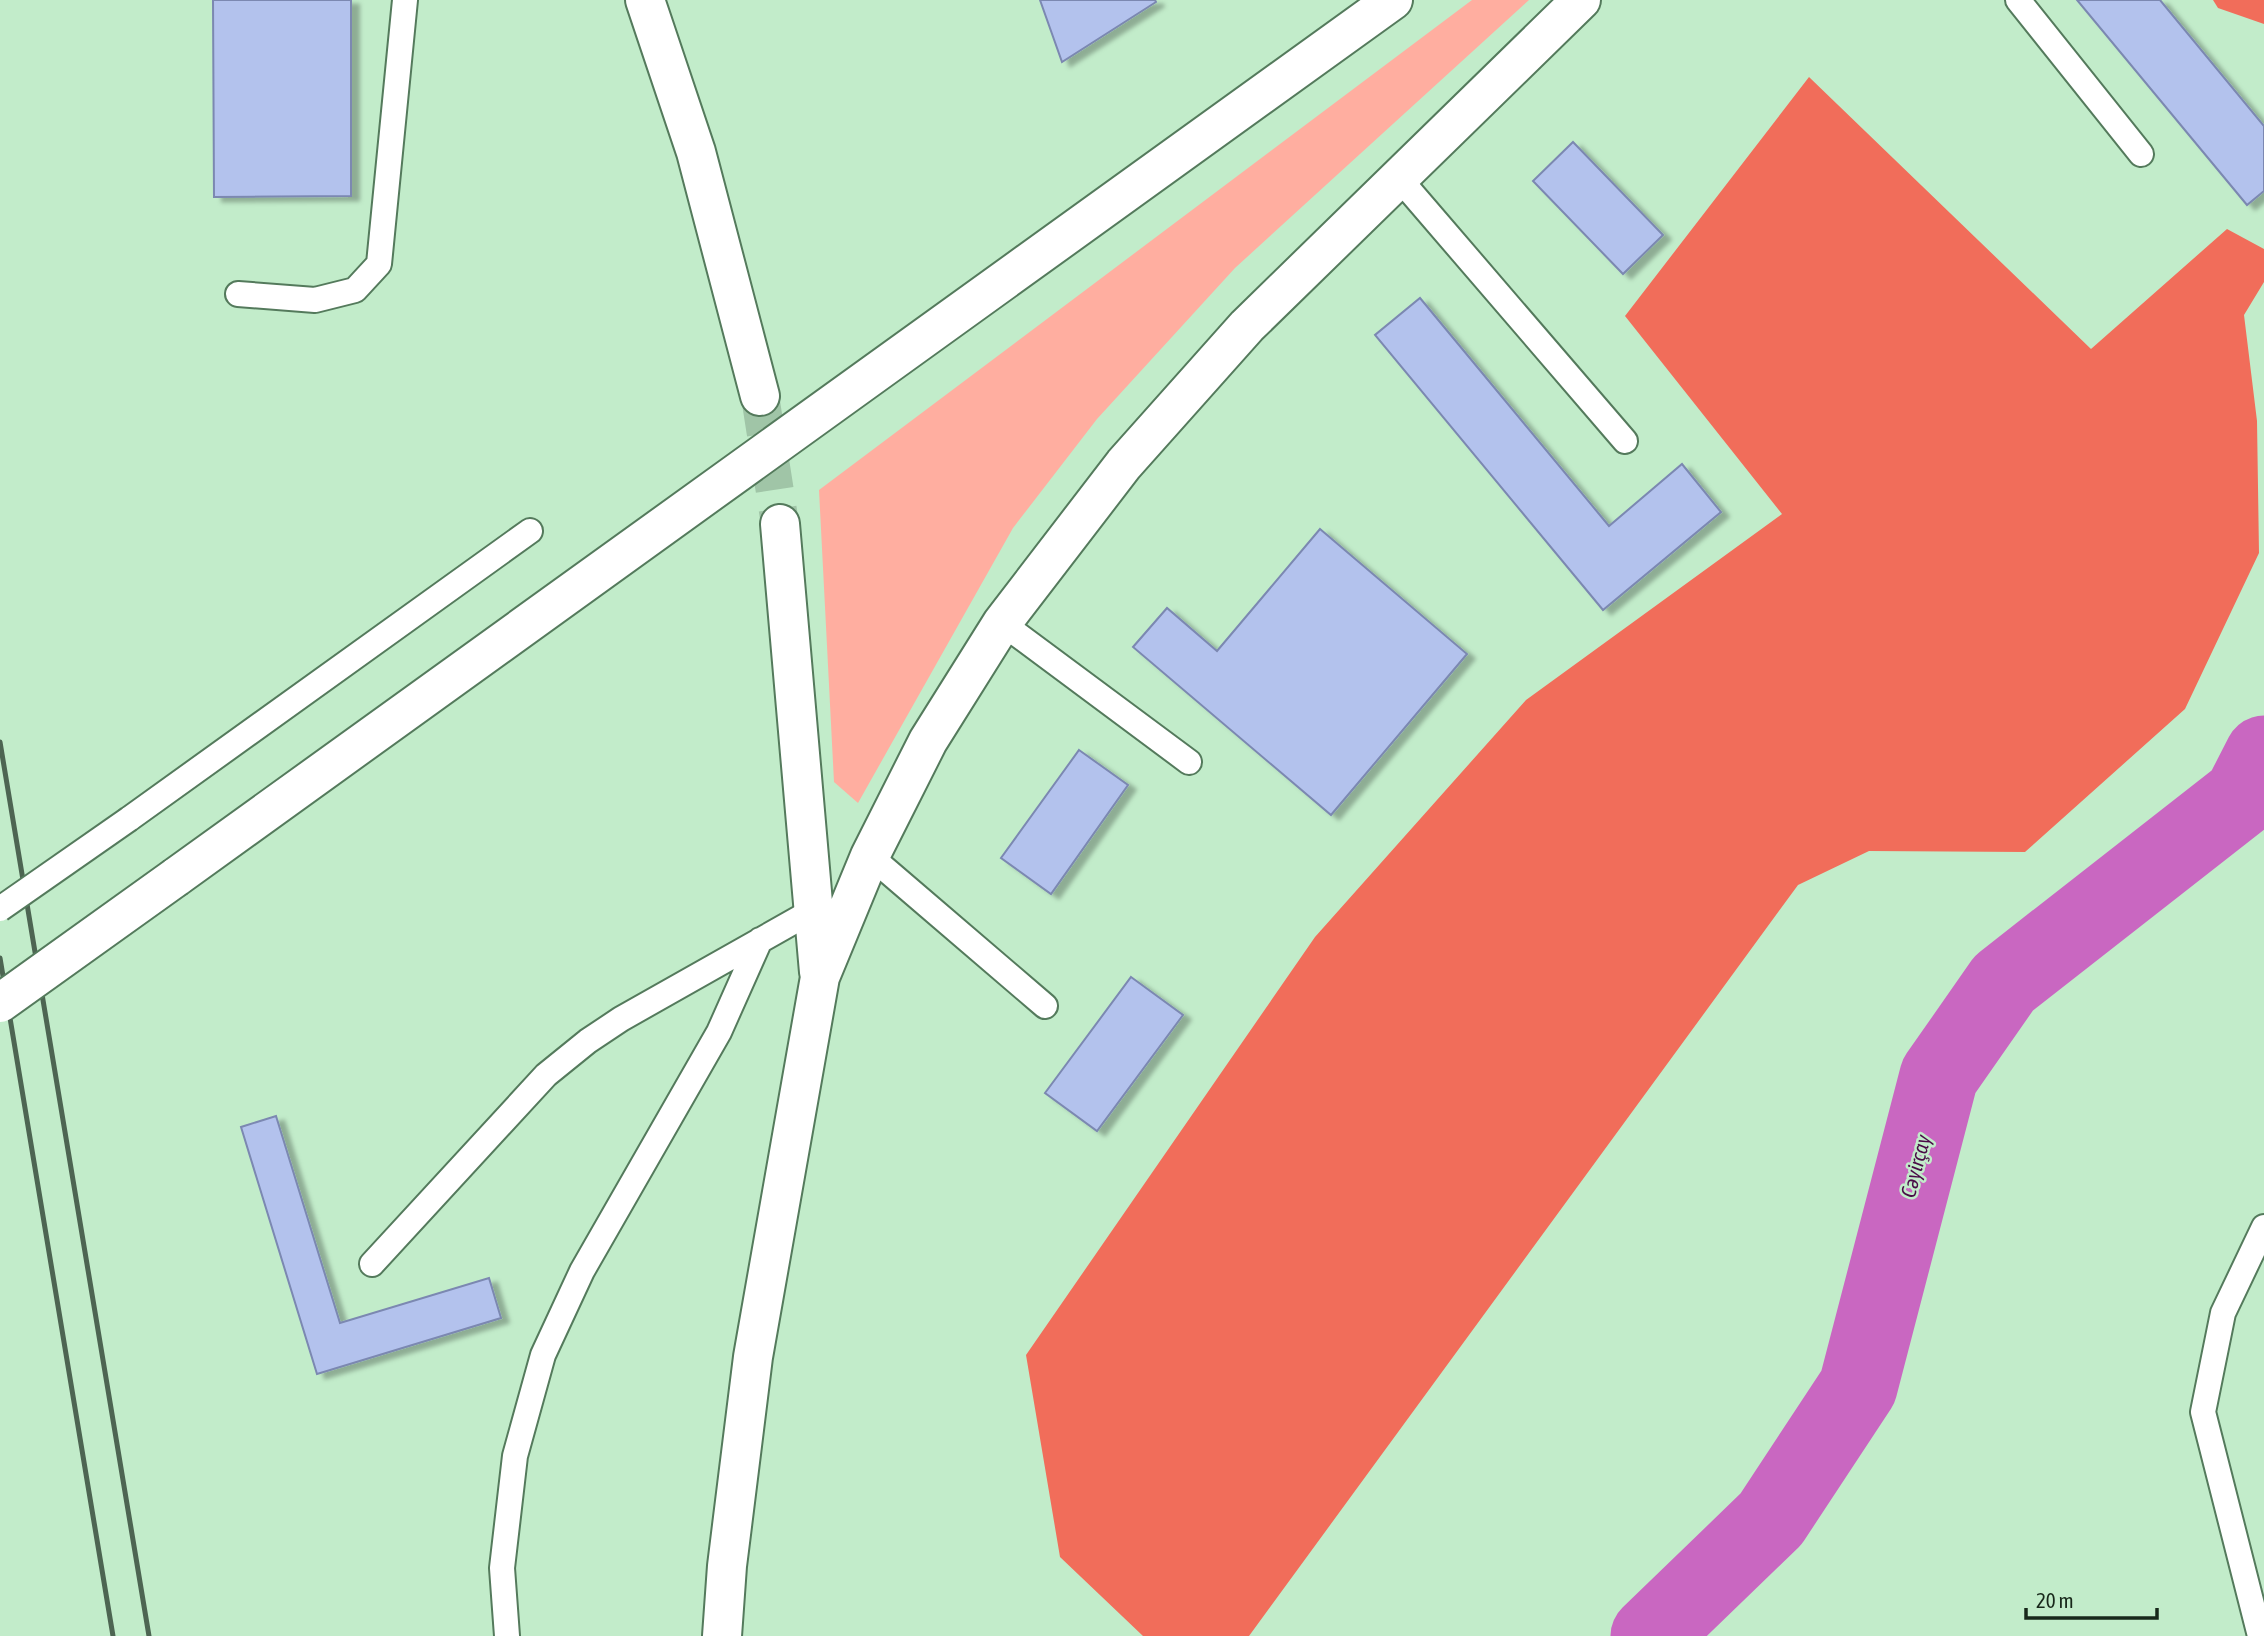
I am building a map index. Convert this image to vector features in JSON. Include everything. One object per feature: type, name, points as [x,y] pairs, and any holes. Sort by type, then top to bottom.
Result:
[{"type":"main road","points":[[645,0],[696,152],[760,396]]},
{"type":"main road","points":[[0,1003],[1393,0]]},
{"type":"main road","points":[[722,1636],[727,1566],[753,1357],[820,977],[870,856],[928,741],[1002,623],[1132,454],[1247,326],[1581,0]]},
{"type":"main road","points":[[780,524],[820,977]]},
{"type":"lane","points":[[238,294],[315,300],[355,290],[379,264],[405,0]]},
{"type":"lane","points":[[2018,0],[2141,154]]},
{"type":"lane","points":[[1398,177],[1625,441]]},
{"type":"lane","points":[[0,909],[530,531]]},
{"type":"lane","points":[[1002,623],[1189,762]]},
{"type":"lane","points":[[870,856],[1045,1006]]},
{"type":"lane","points":[[372,1264],[546,1075],[621,1019],[814,910]]},
{"type":"lane","points":[[507,1636],[502,1568],[515,1456],[543,1355],[582,1271],[719,1032],[760,940]]},
{"type":"lane","points":[[2260,1636],[2203,1412],[2223,1313],[2264,1227]]},
{"type":"shaded area","points":[[1472,0],[1529,0],[1235,268],[1097,419],[1013,528],[858,803],[834,782],[819,490]]},
{"type":"shaded area","points":[[2213,0],[2264,0],[2264,24],[2218,8]]},
{"type":"shaded area","points":[[1809,77],[2091,349],[2227,229],[2264,249],[2264,282],[2244,315],[2257,421],[2259,553],[2185,709],[2025,852],[1869,851],[1798,885],[1249,1636],[1143,1636],[1060,1557],[1026,1355],[1315,937],[1526,700],[1782,514],[1625,316]]},
{"type":"building","points":[[213,0],[351,0],[351,196],[214,197]]},
{"type":"building","points":[[1040,0],[1155,0],[1156,2],[1062,62]]},
{"type":"building","points":[[2077,0],[2160,0],[2264,126],[2264,191],[2247,205]]},
{"type":"building","points":[[1573,142],[1663,235],[1623,274],[1533,181]]},
{"type":"building","points":[[1420,298],[1609,526],[1682,464],[1721,512],[1603,610],[1375,335]]},
{"type":"building","points":[[1320,529],[1467,654],[1331,815],[1133,647],[1167,608],[1217,651]]},
{"type":"building","points":[[1079,750],[1128,785],[1051,894],[1001,858]]},
{"type":"building","points":[[1131,977],[1183,1015],[1097,1131],[1045,1093]]},
{"type":"building","points":[[276,1116],[340,1323],[489,1278],[501,1318],[317,1374],[241,1127]]},
{"type":"waterway","name":"Cəyirçay","points":[[1650,1636],[1771,1519],[1858,1387],[1939,1076],[2004,983],[2243,796],[2264,755]]},
{"type":"tunnel","points":[[760,396],[780,524]]},
{"type":"railway","points":[[0,742],[149,1636]]},
{"type":"railway","points":[[0,958],[113,1636]]}]
